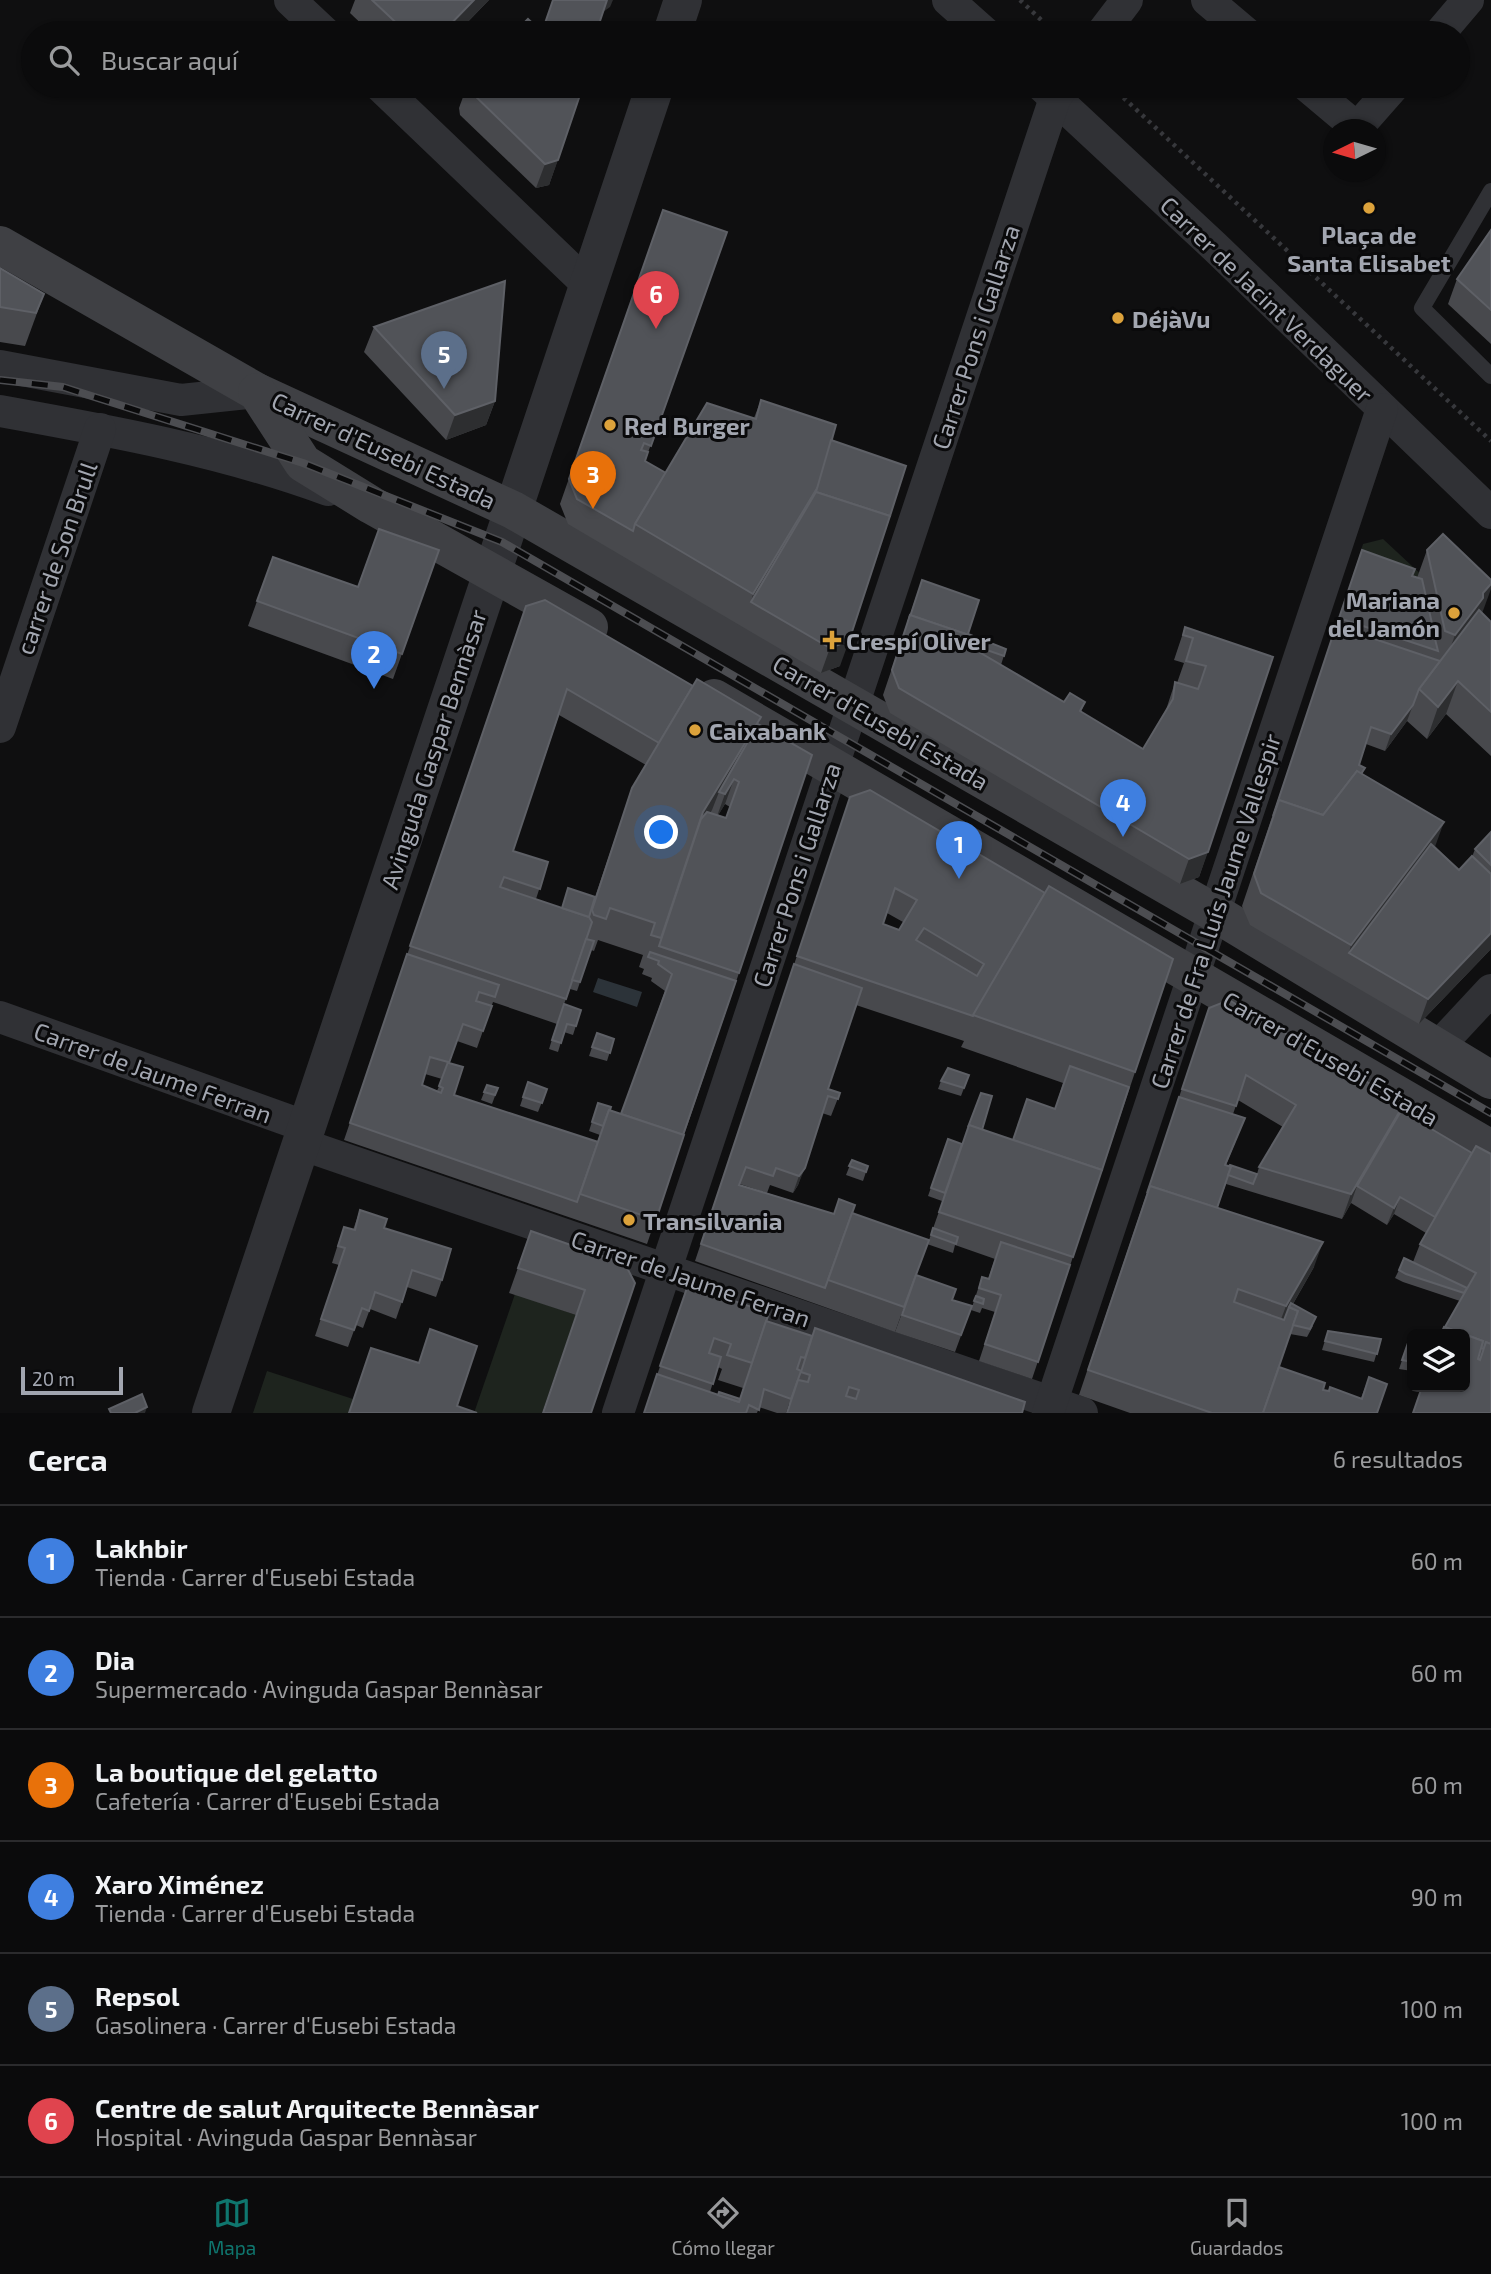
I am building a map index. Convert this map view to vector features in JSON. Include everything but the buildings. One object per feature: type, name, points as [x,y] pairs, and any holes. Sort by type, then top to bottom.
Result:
[{"type":"main road","name":"Carrer d'Eusebi Estada","points":[[0,244],[257,392],[513,510],[1214,913],[1491,1080]]},
{"type":"main road","name":"Carrer d'Eusebi Estada","points":[[257,392],[303,463],[371,505],[621,646]]},
{"type":"main road","name":"Carrer d'Eusebi Estada","points":[[680,679],[833,766],[1192,979],[1491,1149]]},
{"type":"street","points":[[676,21],[684,0]]},
{"type":"street","points":[[948,0],[972,21]]},
{"type":"street","points":[[1111,21],[1127,0]]},
{"type":"street","points":[[1207,0],[1232,21]]},
{"type":"street","points":[[1450,21],[1468,0]]},
{"type":"street","points":[[300,3],[314,21]]},
{"type":"street","points":[[393,98],[588,285]]},
{"type":"street","name":"Avinguda Gaspar Bennàsar","points":[[211,1413],[651,98]]},
{"type":"street","name":"Carrer Pons i Gallarza","points":[[618,1413],[833,766],[1050,98]]},
{"type":"street","name":"Carrer de Jacint Verdaguer","points":[[1061,98],[1491,513]]},
{"type":"street","points":[[1321,98],[1346,119]]},
{"type":"street","points":[[1365,119],[1383,98]]},
{"type":"street","points":[[0,366],[181,400],[257,392]]},
{"type":"street","name":"Carrer de Fra Lluís Jaume Vallespir","points":[[1050,1408],[1382,409]]},
{"type":"street","name":"Carrer d'Eusebi Estada","points":[[0,411],[100,429],[262,466],[371,505]]},
{"type":"street","name":"carrer de Son Brull","points":[[0,727],[100,429]]},
{"type":"street","points":[[1436,1049],[1491,990]]},
{"type":"street","name":"Carrer de Jaume Ferran","points":[[0,1017],[304,1135],[665,1269],[1050,1408],[1082,1413]]},
{"type":"lane","points":[[1491,191],[1422,308],[1491,376]]},
{"type":"path","points":[[1020,0],[1042,21]]},
{"type":"path","points":[[1124,98],[1491,441]]},
{"type":"shaded area","points":[[1383,539],[1426,579],[1353,575],[1363,544]]},
{"type":"shaded area","points":[[598,978],[642,992],[637,1007],[593,992]]},
{"type":"shaded area","points":[[515,1294],[576,1315],[542,1413],[474,1413]]},
{"type":"shaded area","points":[[267,1371],[353,1399],[349,1413],[253,1413]]},
{"type":"railway","points":[[0,380],[63,387],[303,463],[502,542],[1491,1113]]},
{"type":"place","name":"Plaça de Santa Elisabet","points":[[1369,208]]},
{"type":"place","name":"DéjàVu","points":[[1118,318]]},
{"type":"place","name":"Centre de salut Arquitecte Bennàsar","points":[[656,329]]},
{"type":"place","name":"Repsol","points":[[444,389]]},
{"type":"place","name":"Red Burger","points":[[610,425]]},
{"type":"place","name":"La boutique del gelatto","points":[[593,509]]},
{"type":"place","name":"Mariana del Jamón","points":[[1454,613]]},
{"type":"place","name":"Crespí Oliver","points":[[832,640]]},
{"type":"place","name":"Dia","points":[[374,689]]},
{"type":"place","name":"Caixabank","points":[[695,730]]},
{"type":"place","name":"Xaro Ximénez","points":[[1123,837]]},
{"type":"place","name":"Lakhbir","points":[[959,879]]},
{"type":"place","name":"Transilvania","points":[[629,1220]]}]
